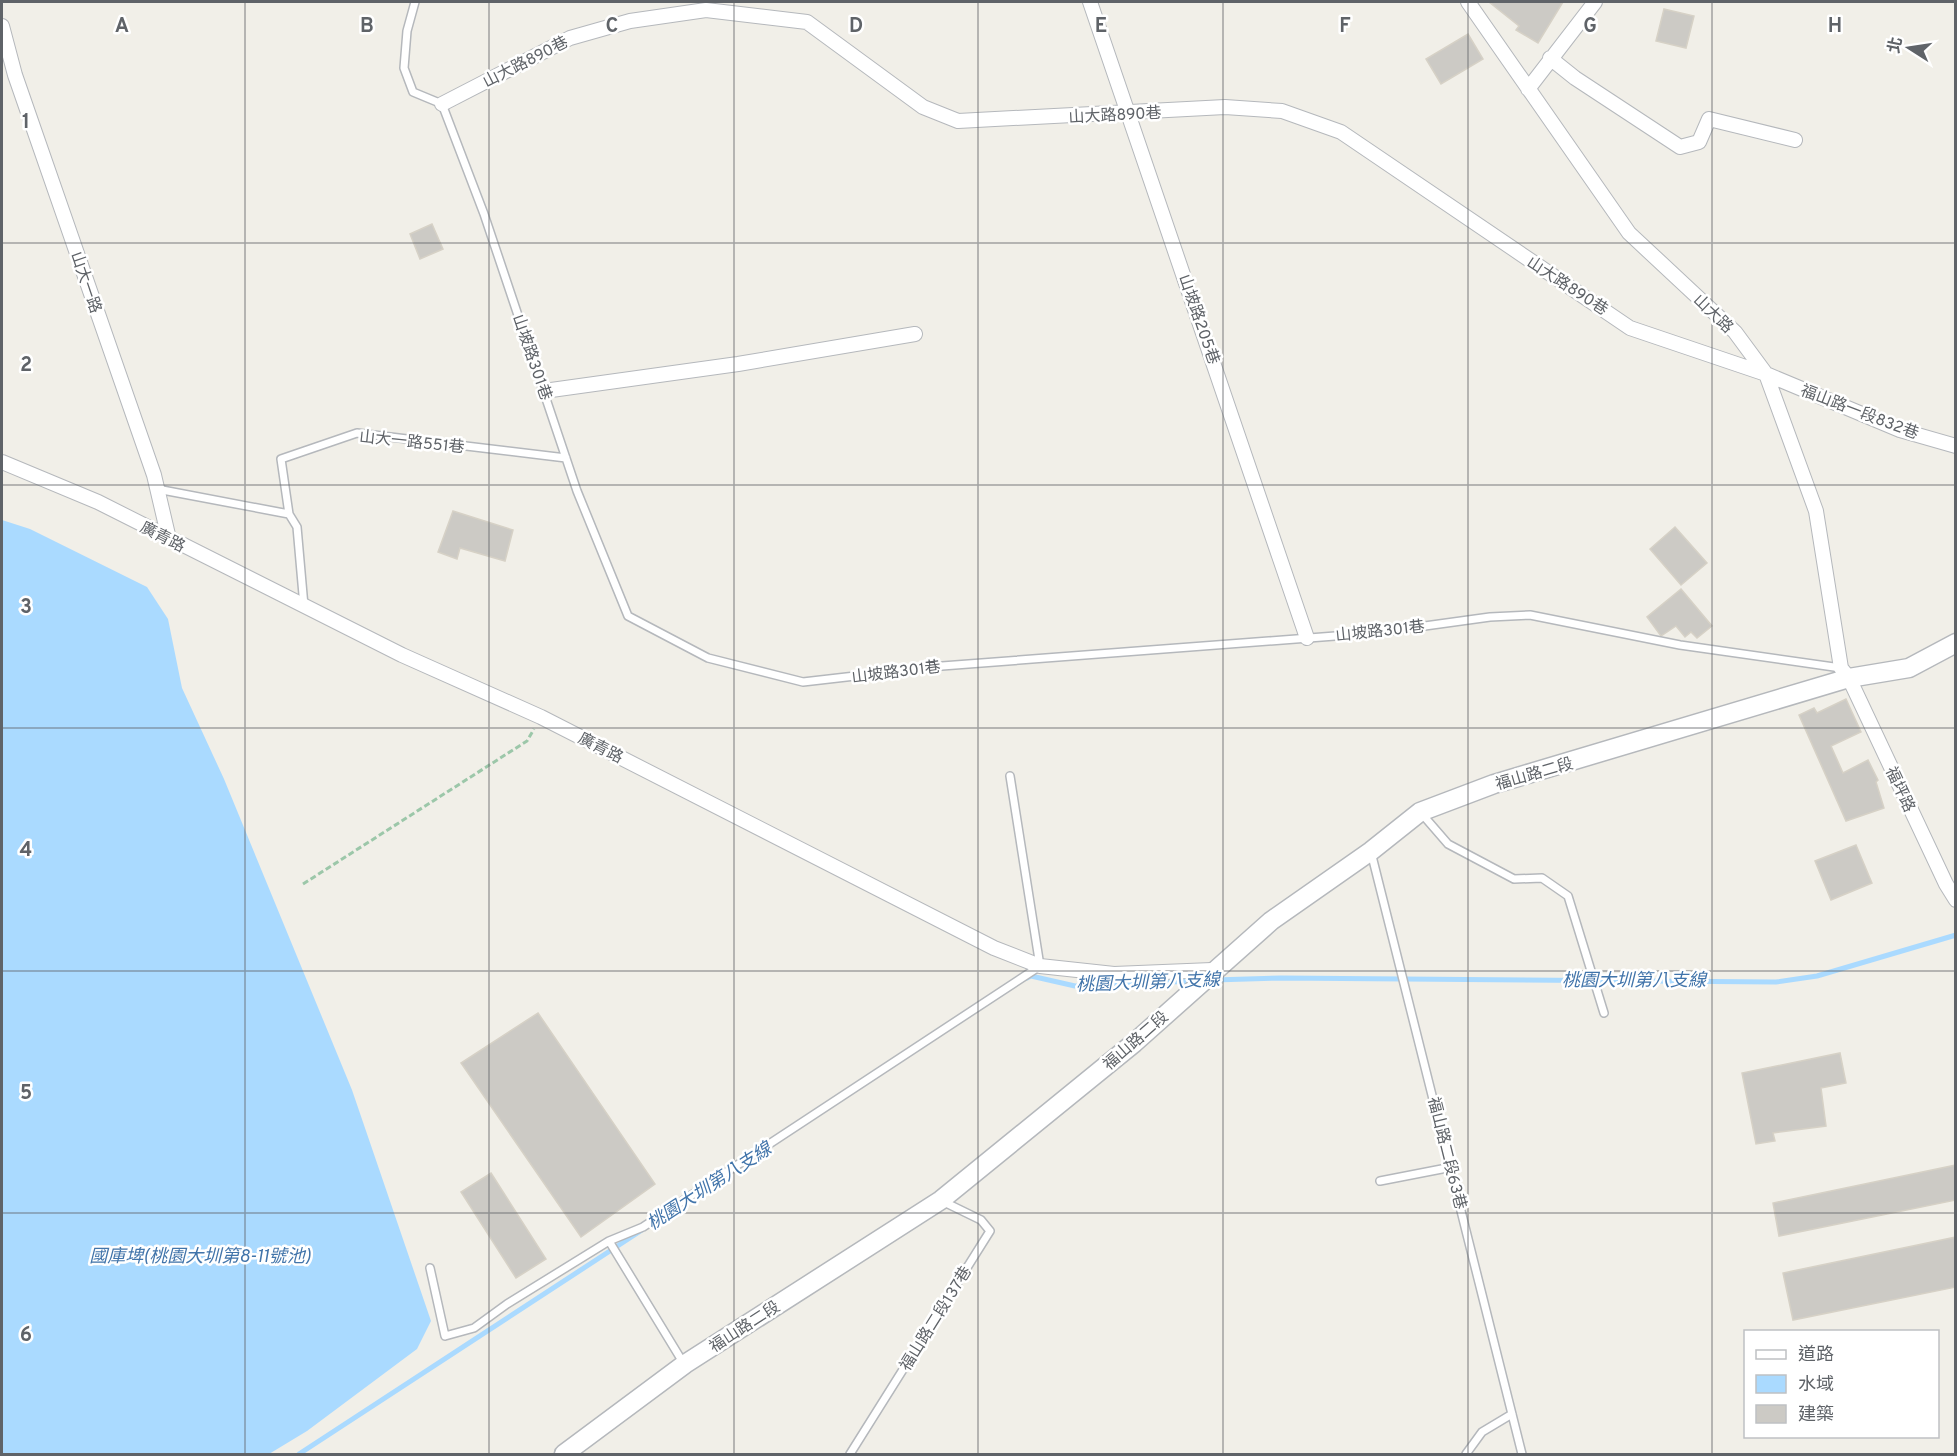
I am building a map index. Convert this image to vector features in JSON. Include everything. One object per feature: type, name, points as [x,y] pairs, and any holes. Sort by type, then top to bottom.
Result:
[{"type":"street","name":"山坡路205巷","points":[[1090,2],[1130,113],[1306,638]]},
{"type":"street","name":"山大路","points":[[1468,2],[1629,233],[1735,333],[1766,374],[1816,511],[1845,673]]},
{"type":"street","points":[[1528,89],[1595,2]]},
{"type":"street","name":"山大路890巷","points":[[442,104],[570,38],[630,21],[706,10],[807,22],[923,107],[958,121],[1225,107],[1282,111],[1341,132],[1630,328],[1766,374]]},
{"type":"street","name":"山大一路","points":[[2,26],[19,86],[157,489],[169,539]]},
{"type":"street","points":[[1550,58],[1575,78],[1680,147],[1699,142],[1709,120],[1795,140]]},
{"type":"street","points":[[544,391],[738,364],[915,334]]},
{"type":"street","name":"福山路一段832巷","points":[[1766,374],[1900,430],[1956,446]]},
{"type":"street","name":"廣青路","points":[[2,462],[98,502],[402,655],[541,717],[994,948],[1040,966],[1114,974],[1212,970]]},
{"type":"street","name":"福山路二段","points":[[564,1455],[685,1364],[941,1200],[1134,1043],[1212,970],[1270,921],[1371,851],[1420,812],[1494,784],[1845,673],[1910,668],[1956,644]]},
{"type":"street","name":"福坪路","points":[[1845,673],[1946,884],[1956,900]]},
{"type":"lane","points":[[415,2],[407,31],[404,68],[413,92],[442,104]]},
{"type":"lane","name":"山坡路301巷","points":[[442,104],[484,214],[577,491],[628,616],[708,658],[803,682],[942,666],[1374,633],[1490,617],[1530,615],[1680,645],[1845,673]]},
{"type":"lane","name":"山大一路551巷","points":[[304,606],[297,527],[289,514],[281,459],[357,433],[566,458]]},
{"type":"lane","points":[[157,489],[289,514]]},
{"type":"lane","points":[[430,1268],[445,1336],[474,1328],[507,1304],[609,1241],[643,1227],[1040,966],[1010,776]]},
{"type":"lane","points":[[1420,812],[1448,844],[1514,879],[1542,878],[1568,896],[1604,1013]]},
{"type":"lane","name":"福山路二段63巷","points":[[1371,851],[1452,1167],[1522,1455]]},
{"type":"lane","points":[[1380,1181],[1452,1167]]},
{"type":"lane","name":"福山路二段137巷","points":[[850,1455],[990,1231],[981,1220],[941,1200]]},
{"type":"lane","points":[[609,1241],[685,1364]]},
{"type":"lane","points":[[1466,1455],[1482,1432],[1512,1414]]},
{"type":"path","points":[[303,884],[527,741],[541,717]]},
{"type":"water","name":"國庫埤(桃園大圳第8-11號池)","points":[[2,520],[30,529],[147,587],[168,619],[182,688],[224,779],[352,1090],[431,1321],[417,1349],[307,1431],[269,1454],[2,1454]]},
{"type":"building","points":[[1489,2],[1563,2],[1538,43],[1516,30],[1519,26]]},
{"type":"building","points":[[1664,9],[1694,16],[1686,48],[1656,41]]},
{"type":"building","points":[[1468,34],[1483,59],[1441,84],[1426,59]]},
{"type":"building","points":[[432,224],[443,249],[420,259],[410,234]]},
{"type":"building","points":[[453,511],[513,530],[505,561],[460,548],[457,559],[438,552]]},
{"type":"building","points":[[1675,527],[1707,563],[1681,585],[1650,549]]},
{"type":"building","points":[[1681,589],[1712,626],[1697,638],[1691,632],[1685,637],[1676,626],[1661,636],[1647,617]]},
{"type":"building","points":[[1846,699],[1861,732],[1831,746],[1843,773],[1868,760],[1878,780],[1876,782],[1884,808],[1846,821],[1799,715],[1814,708],[1817,713]]},
{"type":"building","points":[[1856,845],[1872,883],[1831,900],[1815,861]]},
{"type":"building","points":[[538,1013],[655,1184],[581,1237],[461,1063]]},
{"type":"building","points":[[1840,1053],[1846,1083],[1821,1088],[1826,1126],[1773,1133],[1775,1141],[1756,1144],[1742,1073]]},
{"type":"building","points":[[1956,1165],[1956,1200],[1779,1236],[1773,1203]]},
{"type":"building","points":[[491,1173],[546,1259],[516,1278],[461,1192]]},
{"type":"building","points":[[1956,1237],[1956,1287],[1793,1320],[1783,1273]]},
{"type":"waterway","name":"桃園大圳第八支線","points":[[1214,980],[1281,978],[1776,982],[1817,976],[1956,935]]},
{"type":"waterway","name":"桃園大圳第八支線","points":[[1027,978],[1031,976],[1075,986],[1195,981]]},
{"type":"waterway","name":"桃園大圳第八支線","points":[[299,1454],[642,1230]]}]
